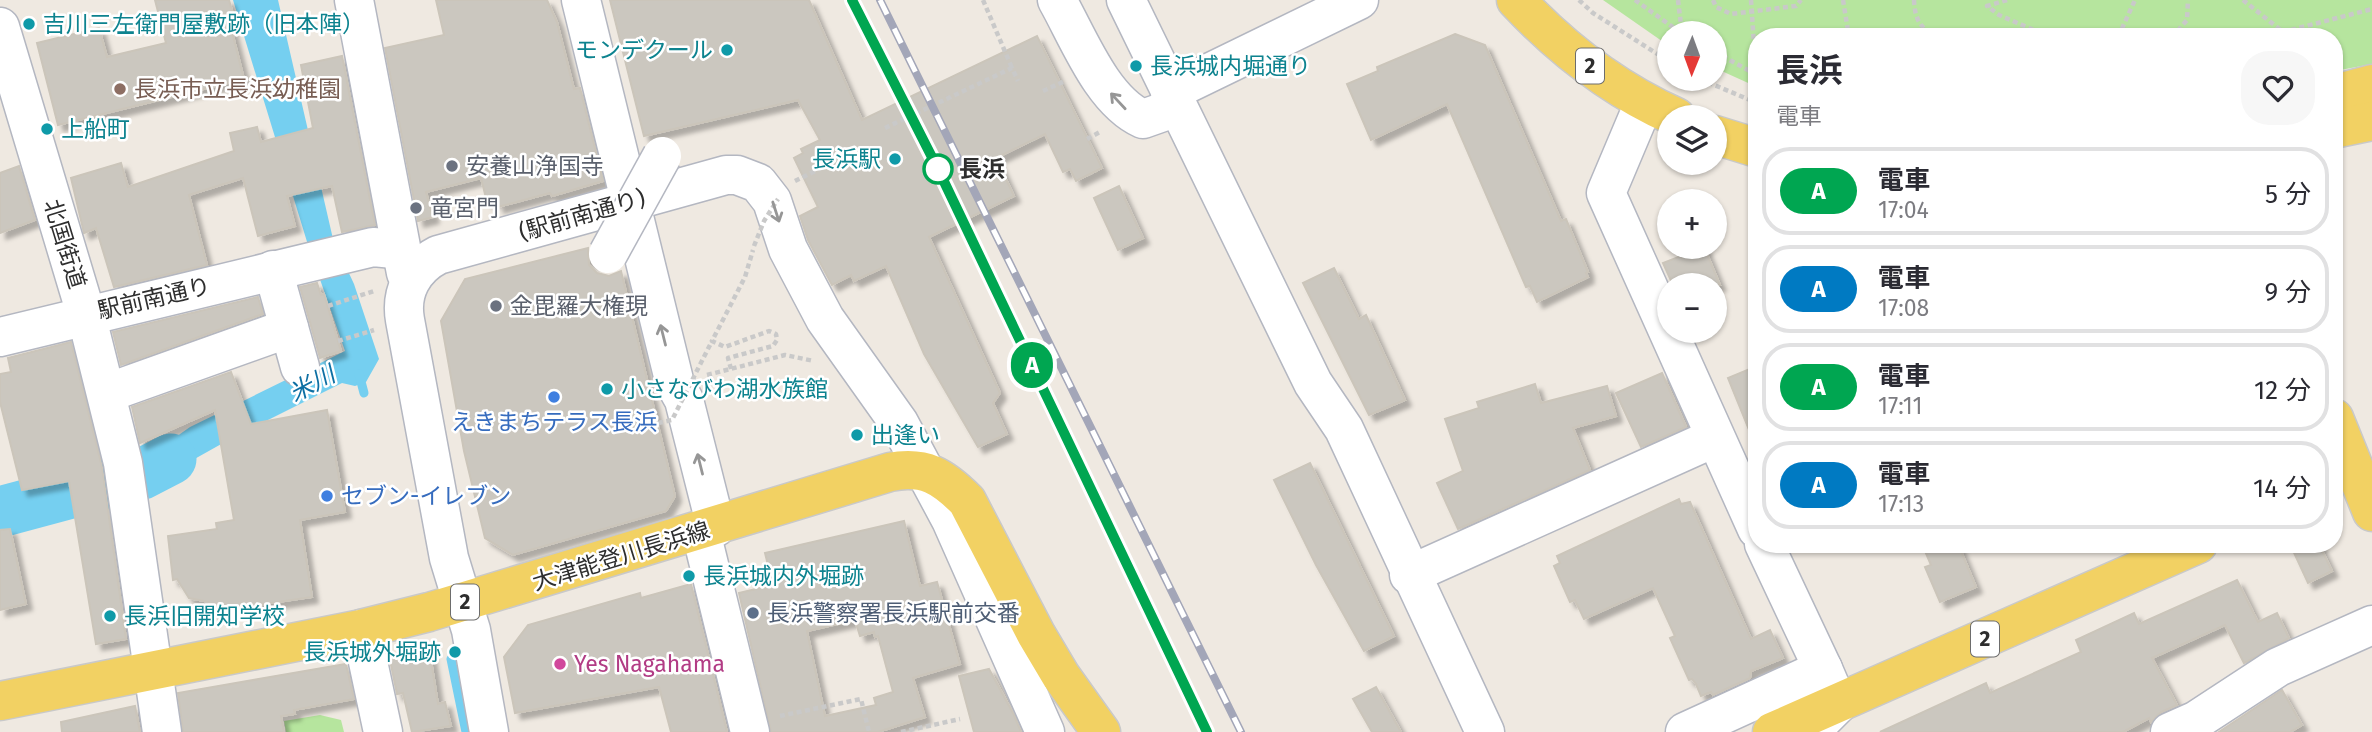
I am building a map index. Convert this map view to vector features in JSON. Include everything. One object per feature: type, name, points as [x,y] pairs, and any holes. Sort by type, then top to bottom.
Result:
[{"type":"main road","name":"2","points":[[1516,0],[1579,59],[1657,108]]},
{"type":"main road","points":[[2344,118],[2372,84]]},
{"type":"main road","points":[[1727,139],[1748,145]]},
{"type":"main road","points":[[2343,445],[2354,478],[2372,512]]},
{"type":"main road","points":[[921,469],[951,485],[967,502],[982,526],[1036,634],[1061,676],[1101,732]]},
{"type":"main road","name":"大津能登川長浜線","points":[[0,701],[152,668],[361,629],[463,603],[890,472],[921,469]]},
{"type":"main road","name":"2","points":[[1772,732],[2178,553]]},
{"type":"street","points":[[354,0],[409,271],[405,320],[449,558],[463,603],[489,732]]},
{"type":"street","points":[[581,0],[675,384],[684,400],[749,727]]},
{"type":"street","points":[[1057,0],[1109,91],[1121,106],[1143,118],[1151,118],[1174,100],[1359,0]]},
{"type":"street","points":[[1126,0],[1313,383],[1344,429],[1409,575],[1485,732]]},
{"type":"street","name":"北国街道","points":[[0,27],[107,393],[126,481],[162,732]]},
{"type":"street","points":[[1657,115],[1606,193],[1748,510]]},
{"type":"street","points":[[608,254],[662,156]]},
{"type":"street","name":"(駅前南通り)","points":[[409,271],[631,201],[726,175],[748,178],[766,191],[788,249],[825,319],[900,424],[921,469]]},
{"type":"street","name":"駅前南通り","points":[[0,337],[86,314],[380,246],[394,249],[409,271]]},
{"type":"street","points":[[273,270],[300,367]]},
{"type":"street","points":[[107,393],[289,328]]},
{"type":"street","points":[[1409,575],[1714,438]]},
{"type":"street","points":[[921,469],[951,520],[1045,732]]},
{"type":"street","points":[[1768,553],[1838,704],[1810,732]]},
{"type":"street","points":[[2170,732],[2197,720],[2277,667],[2372,625]]},
{"type":"street","points":[[361,629],[383,732]]},
{"type":"street","points":[[1685,732],[1823,669]]},
{"type":"path","points":[[983,0],[1018,81]]},
{"type":"path","points":[[1580,0],[1593,13],[1657,54]]},
{"type":"path","points":[[1635,0],[1664,21]]},
{"type":"path","points":[[1678,0],[1680,21]]},
{"type":"path","points":[[1713,0],[1716,7],[1731,14],[1796,6],[1801,0]]},
{"type":"path","points":[[1751,0],[1754,28]]},
{"type":"path","points":[[1843,0],[1848,28]]},
{"type":"path","points":[[1913,0],[1914,18],[1923,28]]},
{"type":"path","points":[[2007,0],[1987,6],[1999,15],[2029,28]]},
{"type":"path","points":[[2122,28],[2135,0]]},
{"type":"path","points":[[2180,28],[2187,20],[2188,0]]},
{"type":"path","points":[[2243,0],[2277,28]]},
{"type":"path","points":[[2305,28],[2372,9]]},
{"type":"path","points":[[1727,58],[1748,69]]},
{"type":"path","points":[[885,128],[1012,68]]},
{"type":"path","points":[[1043,91],[1074,76]]},
{"type":"path","points":[[1727,90],[1748,99]]},
{"type":"path","points":[[1087,139],[1100,132]]},
{"type":"path","points":[[803,177],[827,165],[824,158],[833,153]]},
{"type":"path","points":[[658,424],[672,419],[745,276],[758,233],[778,199]]},
{"type":"path","points":[[328,306],[362,295],[409,271]]},
{"type":"path","points":[[338,341],[372,330]]},
{"type":"path","points":[[712,341],[725,347],[766,333],[773,332],[777,337],[776,344],[770,347],[727,358],[731,369]]},
{"type":"path","points":[[669,428],[659,388],[790,355],[807,358],[821,366]]},
{"type":"path","points":[[749,727],[861,699],[869,732]]},
{"type":"path","points":[[901,732],[960,719]]},
{"type":"green space","points":[[1603,0],[2372,0],[2372,64],[2343,69],[2343,28],[1748,28],[1748,83],[1727,73],[1727,21],[1657,21],[1657,38]]},
{"type":"green space","points":[[320,715],[341,720],[344,732],[286,732],[284,721]]},
{"type":"water","name":"米川","points":[[233,0],[278,0],[333,239],[354,284],[379,359],[366,382],[355,386],[342,383],[232,438],[141,489],[136,465],[190,427],[345,351],[308,245]]},
{"type":"building","points":[[155,0],[229,0],[234,18],[229,20],[244,79],[58,125],[37,43],[99,28],[107,57],[166,43]]},
{"type":"building","points":[[436,0],[547,0],[557,22],[574,89],[580,88],[603,181],[552,196],[550,193],[498,207],[497,200],[487,202],[481,178],[426,192],[433,217],[418,221],[385,48],[444,35]]},
{"type":"building","points":[[610,0],[809,0],[862,120],[1037,36],[1102,168],[1076,181],[1070,169],[1063,172],[1045,134],[996,158],[1014,196],[929,237],[1000,393],[993,403],[1007,434],[978,447],[924,354],[886,266],[854,281],[851,275],[832,285],[808,240],[800,216],[818,207],[794,158],[803,153],[801,149],[820,140],[798,100],[644,136]]},
{"type":"building","points":[[1455,34],[1485,45],[1561,221],[1566,219],[1588,272],[1588,277],[1537,302],[1530,286],[1526,287],[1447,104],[1371,140],[1347,84],[1378,71],[1377,67]]},
{"type":"building","points":[[342,56],[375,225],[342,232],[332,186],[287,196],[295,226],[258,236],[243,178],[189,195],[207,265],[114,287],[96,228],[84,233],[71,178],[121,163],[128,187],[234,151],[230,133],[257,127],[261,142],[313,128],[301,65]]},
{"type":"building","points":[[19,166],[35,220],[0,233],[0,173]]},
{"type":"building","points":[[1119,186],[1143,238],[1118,250],[1094,198]]},
{"type":"building","name":"えきまちテラス長浜","points":[[588,248],[589,265],[597,273],[609,276],[621,271],[675,496],[666,511],[513,555],[485,538],[464,451],[441,321],[465,279]]},
{"type":"building","points":[[1673,259],[1709,259],[1715,273],[1668,273],[1663,263]]},
{"type":"building","points":[[1334,268],[1359,319],[1366,315],[1405,400],[1369,415],[1303,283]]},
{"type":"building","points":[[317,283],[321,295],[324,294],[341,351],[320,358],[300,287]]},
{"type":"building","points":[[258,297],[263,314],[121,365],[113,332]]},
{"type":"building","points":[[71,342],[102,467],[126,639],[96,644],[69,481],[22,490],[0,402],[0,374],[11,372],[8,358]]},
{"type":"building","points":[[1748,370],[1748,427],[1728,378]]},
{"type":"building","points":[[231,372],[251,424],[327,410],[345,512],[300,520],[312,597],[211,612],[209,602],[189,598],[177,579],[173,580],[168,536],[217,529],[216,523],[234,520],[215,410],[140,443],[132,407]]},
{"type":"building","points":[[1662,373],[1686,427],[1641,447],[1616,393]]},
{"type":"building","points":[[1535,384],[1541,403],[1607,386],[1616,416],[1573,428],[1590,470],[1458,529],[1437,483],[1463,471],[1445,419],[1479,408],[1477,402]]},
{"type":"building","points":[[1310,463],[1394,636],[1364,651],[1316,565],[1274,480]]},
{"type":"building","points":[[1679,499],[1681,504],[1690,502],[1751,639],[1770,630],[1783,658],[1751,671],[1750,678],[1713,695],[1711,692],[1701,696],[1696,684],[1692,679],[1689,680],[1670,638],[1675,636],[1653,588],[1584,619],[1575,600],[1570,602],[1554,566],[1560,563],[1557,556]]},
{"type":"building","points":[[904,521],[920,586],[937,582],[960,664],[913,678],[925,717],[878,732],[771,732],[739,593],[773,585],[765,553]],"holes":[[[855,620],[860,636],[874,632],[875,637],[878,636],[893,692],[874,698],[876,705],[825,716],[807,631]]]},
{"type":"building","points":[[10,529],[26,604],[0,610],[0,530]]},
{"type":"building","points":[[1926,553],[1962,553],[1976,587],[1940,602],[1925,567],[1931,565]]},
{"type":"building","points":[[2294,553],[2323,553],[2332,571],[2308,583]]},
{"type":"building","points":[[2237,580],[2258,622],[2277,613],[2289,638],[2244,663],[2225,625],[2152,658],[2177,705],[2161,712],[2151,722],[2149,718],[2123,732],[1880,732],[1986,683],[1990,693],[2081,652],[2076,640],[2134,613],[2139,624]]},
{"type":"building","points":[[691,584],[727,732],[671,732],[659,687],[515,713],[504,657],[528,625],[640,593],[641,598]]},
{"type":"building","points":[[429,648],[438,704],[445,702],[451,726],[412,732],[403,693],[397,694],[389,655]]},
{"type":"building","points":[[346,664],[354,699],[294,710],[295,714],[281,716],[284,732],[183,732],[178,693]]},
{"type":"building","points":[[989,669],[1021,732],[974,732],[959,676]]},
{"type":"building","points":[[1376,687],[1401,732],[1372,732],[1353,699]]},
{"type":"building","points":[[2282,690],[2302,725],[2290,732],[2219,732]]},
{"type":"building","points":[[135,706],[140,732],[62,732],[61,722]]},
{"type":"waterway","points":[[359,374],[364,393]]},
{"type":"waterway","name":"米川","points":[[0,512],[142,474],[171,459]]},
{"type":"waterway","points":[[451,659],[466,732]]},
{"type":"railway","points":[[852,0],[938,169],[1207,732]]},
{"type":"railway","points":[[880,0],[1241,732]]},
{"type":"train","name":"A","points":[[852,0],[938,169],[1207,732]]},
{"type":"place","name":"吉川三左衛門屋敷跡（旧本陣）","points":[[29,24]]},
{"type":"place","name":"モンデクール","points":[[727,50]]},
{"type":"place","name":"長浜城内堀通り","points":[[1136,66]]},
{"type":"place","name":"長浜市立長浜幼稚園","points":[[120,89]]},
{"type":"place","name":"上船町","points":[[47,129]]},
{"type":"place","name":"長浜駅","points":[[895,159]]},
{"type":"place","name":"安養山浄国寺","points":[[452,166]]},
{"type":"place","name":"長浜","points":[[938,169]]},
{"type":"place","name":"竜宮門","points":[[416,208]]},
{"type":"place","name":"金毘羅大権現","points":[[496,306]]},
{"type":"place","name":"小さなびわ湖水族館","points":[[607,389]]},
{"type":"place","name":"えきまちテラス長浜","points":[[554,397]]},
{"type":"place","name":"出逢い","points":[[857,435]]},
{"type":"place","name":"セブン-イレブン","points":[[327,496]]},
{"type":"place","name":"長浜城内外堀跡","points":[[689,576]]},
{"type":"place","name":"長浜警察署長浜駅前交番","points":[[753,613]]},
{"type":"place","name":"長浜旧開知学校","points":[[110,616]]},
{"type":"place","name":"長浜城外堀跡","points":[[455,652]]},
{"type":"place","name":"Yes Nagahama","points":[[560,664]]}]
